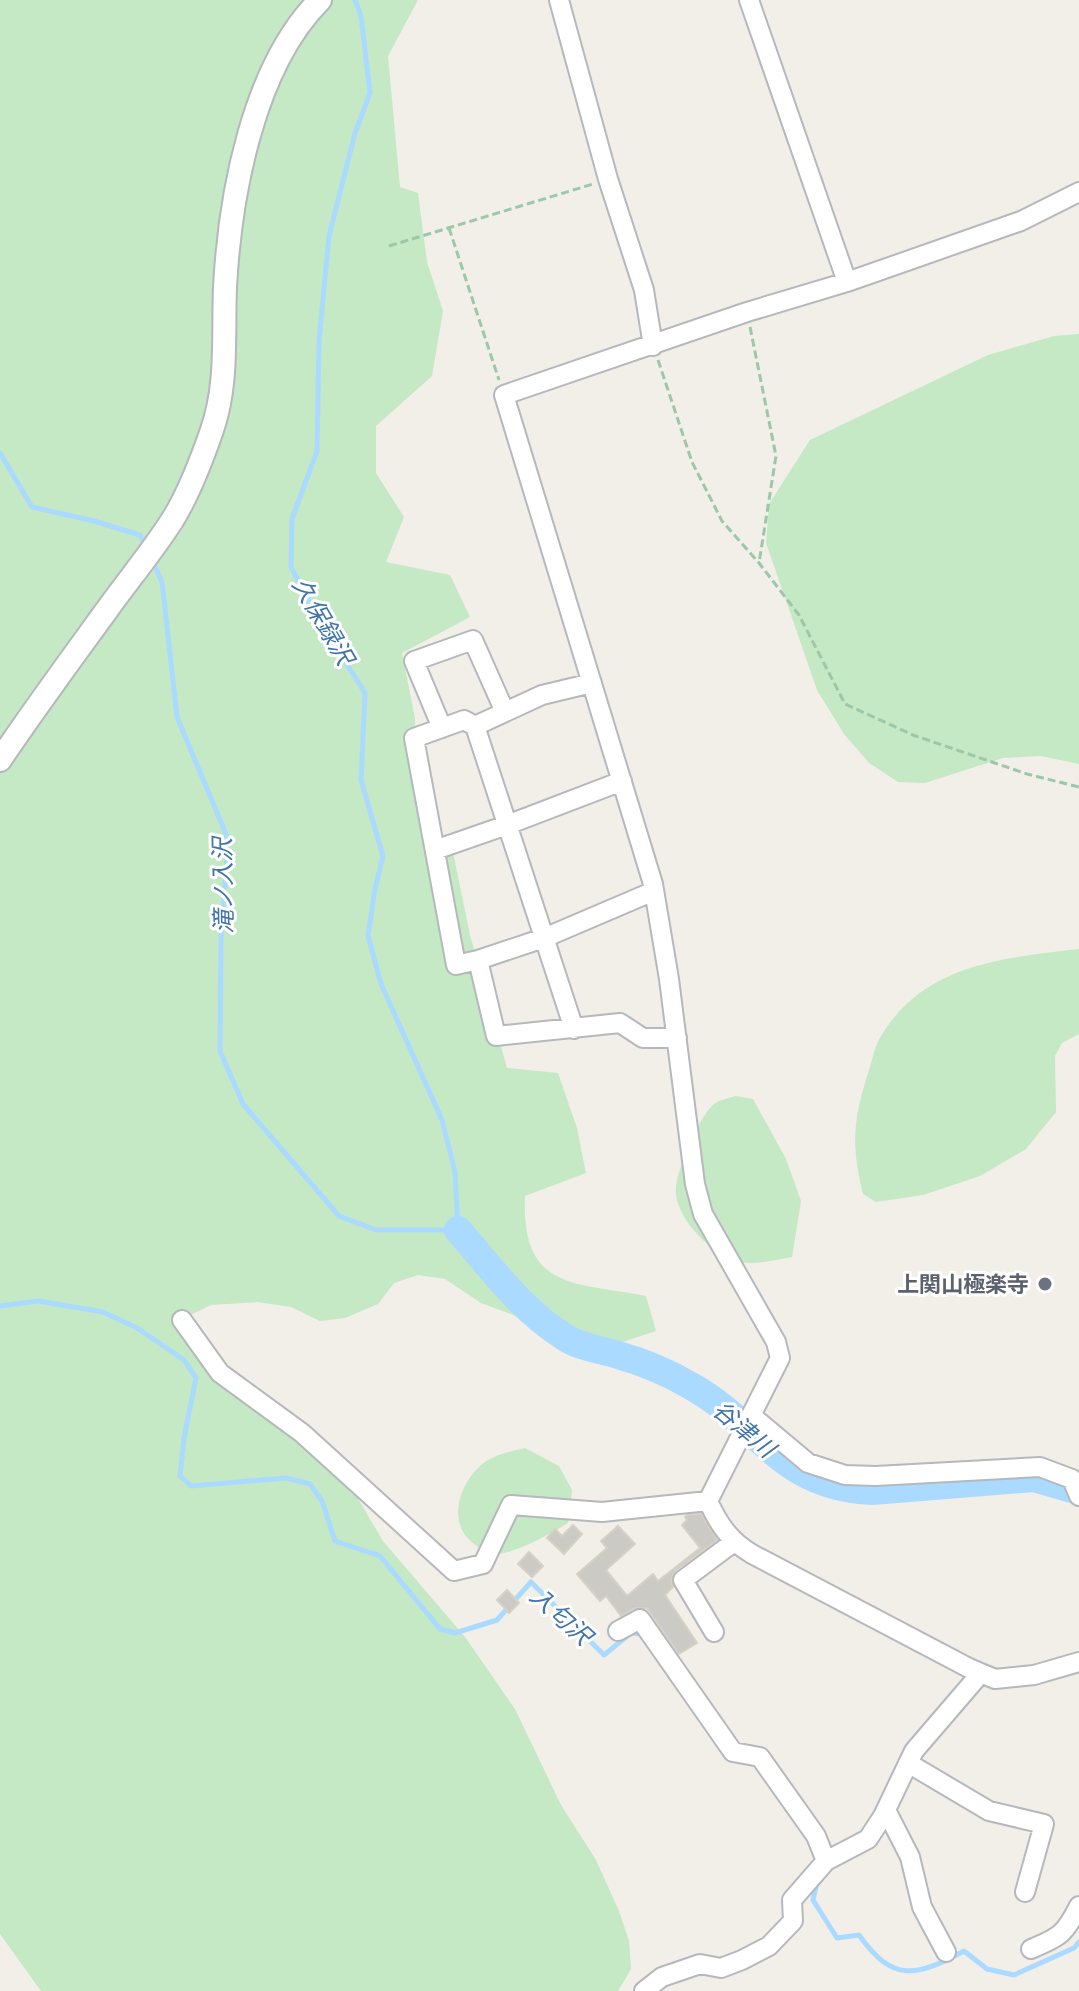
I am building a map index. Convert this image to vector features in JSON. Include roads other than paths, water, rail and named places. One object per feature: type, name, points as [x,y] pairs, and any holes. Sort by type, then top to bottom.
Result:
[{"type":"street","points":[[0,760],[174,517],[200,459],[220,405],[226,285],[234,207],[260,95],[290,38],[320,0]]},
{"type":"street","points":[[559,0],[608,179],[644,290],[653,346]]},
{"type":"street","points":[[749,0],[847,282]]},
{"type":"street","points":[[708,1501],[780,1358],[776,1342],[703,1214],[695,1184],[677,1038],[654,891],[504,395],[1021,221],[1079,192]]},
{"type":"street","points":[[442,728],[414,661],[473,640],[505,712]]},
{"type":"street","points":[[475,726],[542,695],[592,683]]},
{"type":"street","points":[[574,1029],[544,938],[507,825],[475,726],[464,720],[414,738],[456,965],[544,938],[654,891]]},
{"type":"street","points":[[435,850],[622,781]]},
{"type":"street","points":[[478,960],[496,1036],[620,1023],[643,1038],[677,1038]]},
{"type":"street","points":[[182,1320],[220,1373],[302,1433],[454,1571],[483,1564],[511,1505],[602,1512],[708,1501]]},
{"type":"street","points":[[752,1416],[808,1463],[845,1475],[1040,1467],[1072,1479],[1079,1496]]},
{"type":"street","points":[[708,1501],[719,1524],[734,1542],[752,1554],[981,1673],[995,1679],[1034,1675],[1079,1662]]},
{"type":"street","points":[[714,1632],[683,1580],[734,1542]]},
{"type":"street","points":[[618,1631],[640,1619],[733,1752],[760,1757],[816,1836],[826,1861]]},
{"type":"street","points":[[644,1991],[662,1977],[700,1964],[721,1968],[769,1946],[793,1921],[792,1900],[826,1861],[868,1839],[886,1810],[914,1751],[981,1673]]},
{"type":"street","points":[[908,1763],[989,1811],[1044,1824],[1025,1892]]},
{"type":"street","points":[[886,1810],[910,1857],[922,1907],[946,1952]]},
{"type":"street","points":[[1031,1949],[1059,1938],[1079,1906]]},
{"type":"waterway","name":"久保録沢","points":[[152,560],[162,582],[177,717],[228,839],[221,939],[220,1051],[243,1104],[339,1216],[376,1230],[458,1230],[455,1172],[442,1120],[381,984],[368,936],[383,856],[361,780],[365,693],[318,619],[291,567],[292,519],[317,451],[319,341],[329,236],[355,133],[370,93],[361,16],[355,0]]},
{"type":"waterway","name":"滝ノ入沢","points":[[0,453],[32,507],[140,535],[146,547]]},
{"type":"waterway","name":"谷津川","points":[[458,1230],[508,1288],[550,1327],[578,1344],[646,1364],[691,1386],[736,1418],[773,1452],[814,1478],[840,1487],[872,1491],[1034,1478],[1079,1491]]},
{"type":"waterway","name":"入匂沢","points":[[0,1306],[38,1301],[103,1312],[137,1328],[184,1360],[196,1378],[180,1476],[191,1486],[286,1478],[310,1484],[322,1501],[335,1541],[380,1556],[440,1629],[455,1633],[497,1620],[531,1582],[604,1655],[631,1633],[641,1634],[643,1638]]},
{"type":"waterway","name":"入匂沢","points":[[818,1878],[813,1900],[837,1938],[859,1935],[883,1961],[906,1971],[932,1966],[964,1951],[987,1969],[1014,1975],[1074,1948],[1079,1942]]},
{"type":"place","name":"上関山極楽寺","points":[[1045,1284]]}]
